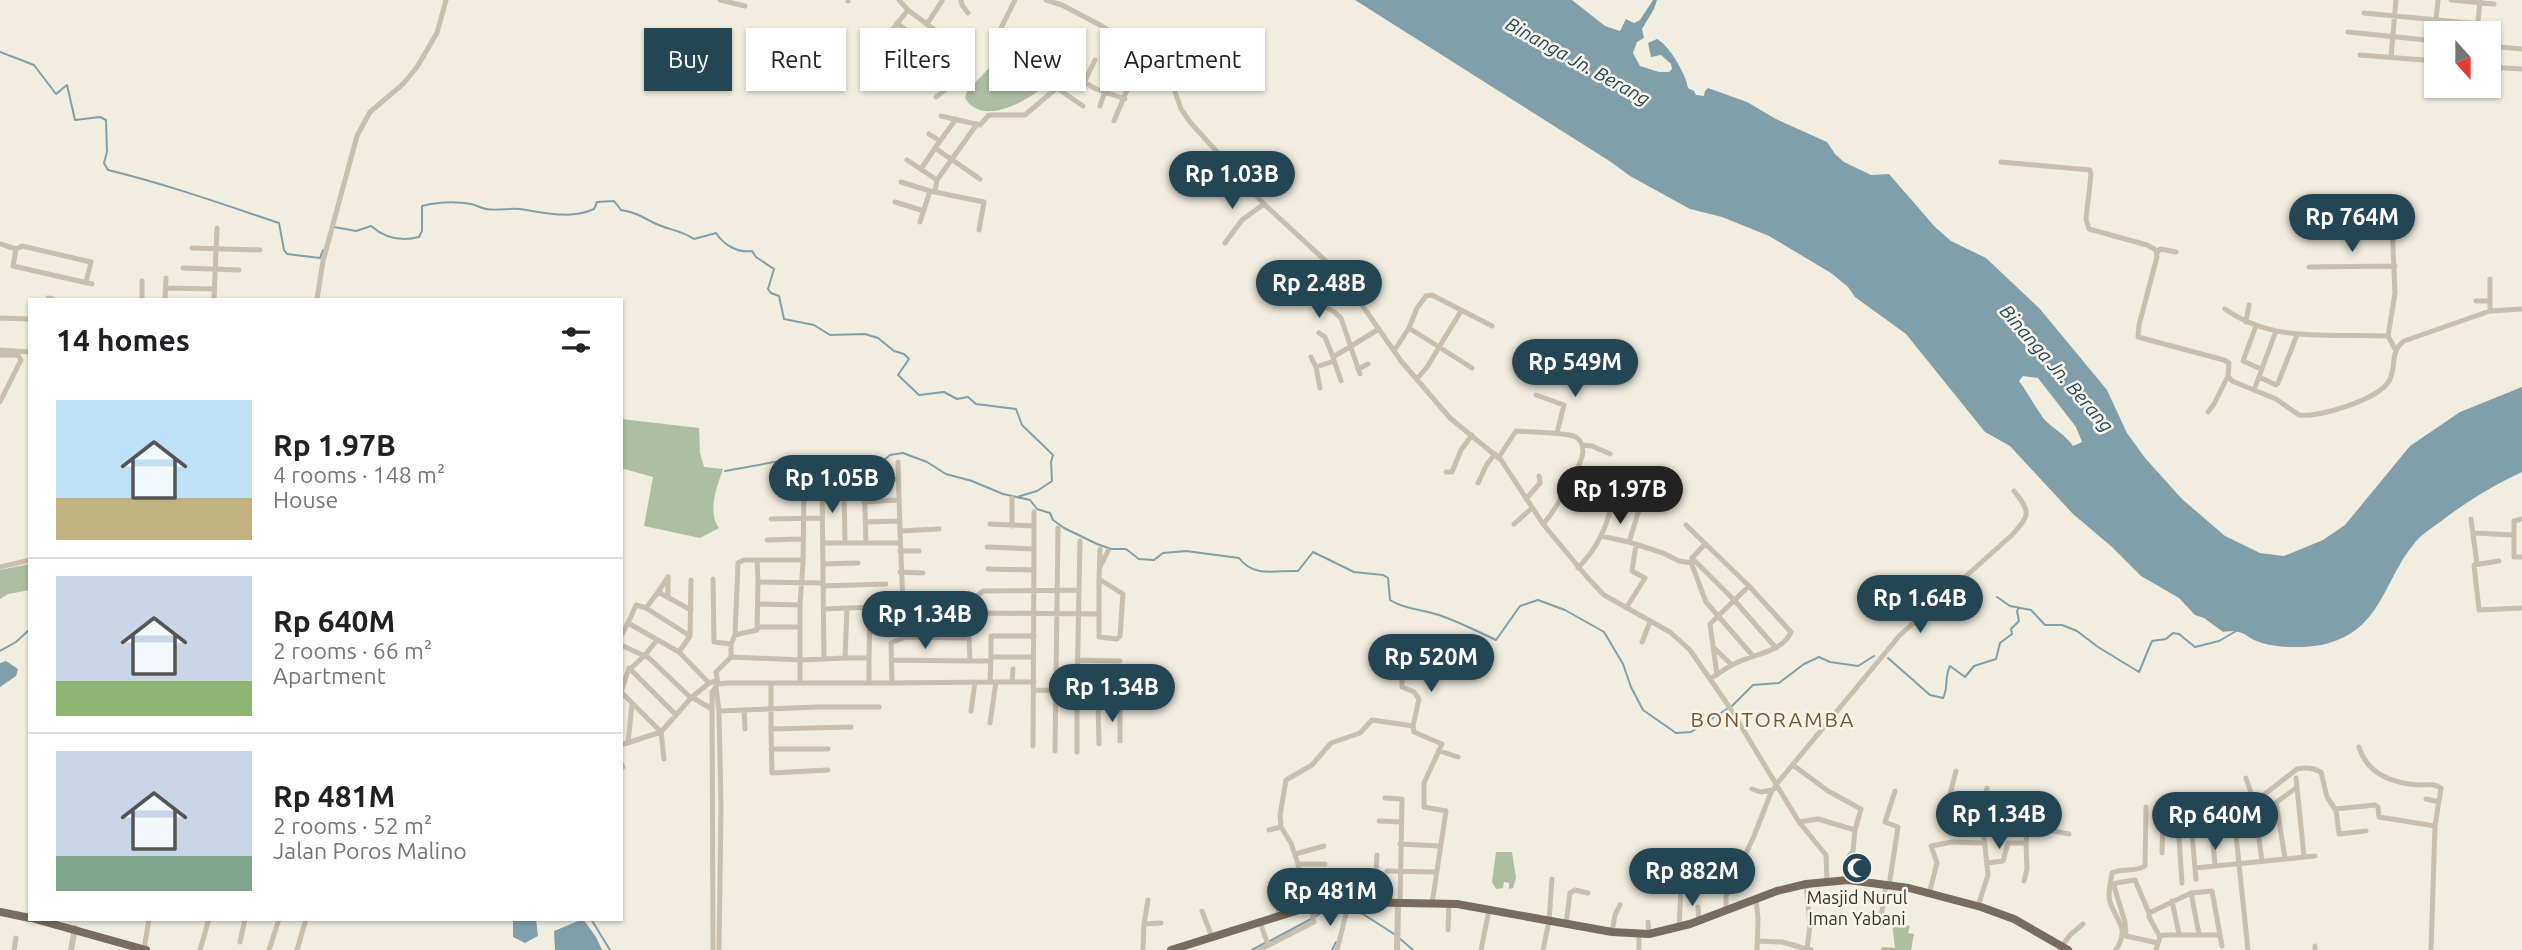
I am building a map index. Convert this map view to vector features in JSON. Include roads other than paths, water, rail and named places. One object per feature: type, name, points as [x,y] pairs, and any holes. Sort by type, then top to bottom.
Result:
[{"type":"main road","points":[[1177,949],[1279,916],[1374,903],[1449,904],[1612,932],[1649,934],[1679,928],[1756,899],[1806,884],[1848,880],[1887,885],[1978,906],[2014,919],[2065,948]]},
{"type":"main road","points":[[0,912],[28,917]]},
{"type":"main road","points":[[45,921],[146,947]]},
{"type":"street","points":[[317,298],[323,261],[357,136],[370,112],[407,80],[417,67],[437,33],[446,0]]},
{"type":"street","points":[[720,0],[745,6]]},
{"type":"street","points":[[899,0],[932,28]]},
{"type":"street","points":[[961,0],[968,13]]},
{"type":"street","points":[[1001,28],[1015,0]]},
{"type":"street","points":[[1046,0],[1069,8],[1105,28]]},
{"type":"street","points":[[2391,57],[2396,0]]},
{"type":"street","points":[[2436,19],[2438,0]]},
{"type":"street","points":[[2451,0],[2494,4]]},
{"type":"street","points":[[927,24],[942,1]]},
{"type":"street","points":[[2478,21],[2480,1]]},
{"type":"street","points":[[893,28],[908,10]]},
{"type":"street","points":[[2364,13],[2453,21]]},
{"type":"street","points":[[897,23],[903,28]]},
{"type":"street","points":[[2348,32],[2424,40]]},
{"type":"street","points":[[2501,47],[2522,49]]},
{"type":"street","points":[[2360,55],[2424,60]]},
{"type":"street","points":[[1086,79],[1095,60]]},
{"type":"street","points":[[2501,68],[2522,69]]},
{"type":"street","points":[[1086,84],[1125,99]]},
{"type":"street","points":[[936,97],[943,91]]},
{"type":"street","points":[[941,116],[980,125],[989,115],[1025,115],[1053,91]]},
{"type":"street","points":[[1061,91],[1083,106]]},
{"type":"street","points":[[1114,121],[1128,91]]},
{"type":"street","points":[[1175,91],[1185,116],[1264,204],[1335,268],[1394,351],[1450,418],[1497,456],[1509,470],[1543,524],[1578,568],[1604,595],[1670,632],[1682,642],[1730,708],[1775,788],[1803,821],[1826,855],[1827,881]]},
{"type":"street","points":[[1100,107],[1105,93]]},
{"type":"street","points":[[921,169],[956,119]]},
{"type":"street","points":[[920,222],[937,180],[977,124]]},
{"type":"street","points":[[929,134],[940,141]]},
{"type":"street","points":[[935,148],[980,179]]},
{"type":"street","points":[[907,160],[937,180]]},
{"type":"street","points":[[2001,162],[2090,170],[2086,219],[2089,229],[2154,247],[2157,253]]},
{"type":"street","points":[[901,182],[933,192],[984,202],[979,230]]},
{"type":"street","points":[[2228,376],[2232,381],[2276,399],[2299,415],[2327,412],[2385,387],[2391,377],[2395,349],[2388,336],[2394,305],[2395,266],[2391,202],[2359,199]]},
{"type":"street","points":[[895,202],[924,211]]},
{"type":"street","points":[[1224,243],[1242,220],[1264,204]]},
{"type":"street","points":[[214,298],[217,228]]},
{"type":"street","points":[[0,244],[16,249],[22,246],[91,262],[89,283],[13,266]]},
{"type":"street","points":[[192,248],[260,250]]},
{"type":"street","points":[[12,275],[16,249]]},
{"type":"street","points":[[2176,252],[2160,249],[2157,253],[2138,337],[2224,360],[2229,365],[2228,376],[2220,394],[2208,412]]},
{"type":"street","points":[[2309,267],[2395,266]]},
{"type":"street","points":[[183,268],[239,270]]},
{"type":"street","points":[[165,298],[166,278]]},
{"type":"street","points":[[2490,279],[2490,311]]},
{"type":"street","points":[[142,281],[142,298]]},
{"type":"street","points":[[1354,295],[1372,282]]},
{"type":"street","points":[[166,288],[214,289]]},
{"type":"street","points":[[1290,290],[1338,314],[1359,372],[1368,364]]},
{"type":"street","points":[[1394,351],[1409,328],[1417,308],[1429,295],[1492,326]]},
{"type":"street","points":[[2476,301],[2490,301]]},
{"type":"street","points":[[2246,322],[2249,305]]},
{"type":"street","points":[[2225,309],[2256,326],[2297,335],[2388,336]]},
{"type":"street","points":[[2395,349],[2411,338],[2490,311],[2522,309]]},
{"type":"street","points":[[1417,379],[1461,311]]},
{"type":"street","points":[[0,318],[28,319]]},
{"type":"street","points":[[2256,326],[2243,360],[2261,369]]},
{"type":"street","points":[[1409,328],[1472,369]]},
{"type":"street","points":[[1316,367],[1334,359],[1379,329]]},
{"type":"street","points":[[2254,390],[2276,331]]},
{"type":"street","points":[[1319,333],[1325,337],[1341,381]]},
{"type":"street","points":[[2259,377],[2276,385],[2278,383],[2297,335]]},
{"type":"street","points":[[0,353],[28,352]]},
{"type":"street","points":[[0,353],[18,355],[21,360],[0,402]]},
{"type":"street","points":[[1311,357],[1320,388]]},
{"type":"street","points":[[1536,395],[1564,405],[1557,433]]},
{"type":"street","points":[[1478,483],[1516,431],[1575,436],[1582,445],[1583,452],[1579,463],[1556,508],[1543,524]]},
{"type":"street","points":[[1446,472],[1452,472],[1461,450],[1472,435]]},
{"type":"street","points":[[1582,445],[1592,446],[1610,454]]},
{"type":"street","points":[[898,461],[900,572],[905,637]]},
{"type":"street","points":[[1526,499],[1540,483],[1539,476]]},
{"type":"street","points":[[866,543],[864,481],[898,479]]},
{"type":"street","points":[[822,486],[824,659]]},
{"type":"street","points":[[844,486],[845,543]]},
{"type":"street","points":[[1578,568],[1594,550],[1601,536],[1611,507],[1613,488]]},
{"type":"street","points":[[800,683],[804,490]]},
{"type":"street","points":[[1726,910],[1726,896],[1775,788],[1900,635],[2025,520],[2026,508],[2014,491]]},
{"type":"street","points":[[1012,498],[1012,526]]},
{"type":"street","points":[[1626,608],[1644,579],[1632,572],[1633,544],[1638,513],[1647,499]]},
{"type":"street","points":[[864,502],[899,500]]},
{"type":"street","points":[[1514,524],[1532,508]]},
{"type":"street","points":[[1033,746],[1034,512]]},
{"type":"street","points":[[771,519],[822,518]]},
{"type":"street","points":[[2471,519],[2477,564]]},
{"type":"street","points":[[2522,519],[2515,520],[2514,535],[2514,557],[2522,557]]},
{"type":"street","points":[[865,522],[900,521]]},
{"type":"street","points":[[990,524],[1034,526]]},
{"type":"street","points":[[1686,524],[1791,632],[1776,648],[1732,665],[1710,679]]},
{"type":"street","points":[[1055,751],[1058,528]]},
{"type":"street","points":[[900,531],[939,529]]},
{"type":"street","points":[[2473,533],[2514,535]]},
{"type":"street","points":[[1601,536],[1664,553],[1679,561],[1692,560],[1705,544]]},
{"type":"street","points":[[767,540],[803,540]]},
{"type":"street","points":[[1077,752],[1080,541]]},
{"type":"street","points":[[823,544],[900,542]]},
{"type":"street","points":[[987,547],[1034,549]]},
{"type":"street","points":[[1099,579],[1123,594],[1119,639],[1100,638],[1098,614],[1099,568],[1100,549]]},
{"type":"street","points":[[900,551],[919,551]]},
{"type":"street","points":[[1099,568],[1108,551]]},
{"type":"street","points":[[0,566],[28,560]]},
{"type":"street","points":[[713,950],[716,672],[731,657],[731,644],[735,635],[737,565],[744,561],[757,560],[803,560]]},
{"type":"street","points":[[735,635],[755,632],[758,627],[757,560]]},
{"type":"street","points":[[1692,560],[1734,600],[1776,648]]},
{"type":"street","points":[[1692,560],[1706,602],[1753,656]]},
{"type":"street","points":[[2499,561],[2473,566],[2479,610],[2522,608]]},
{"type":"street","points":[[823,564],[858,563]]},
{"type":"street","points":[[988,569],[1034,570]]},
{"type":"street","points":[[900,572],[923,572]]},
{"type":"street","points":[[646,608],[668,577],[668,597]]},
{"type":"street","points":[[713,579],[714,642],[731,644]]},
{"type":"street","points":[[679,652],[690,636],[691,580]]},
{"type":"street","points":[[758,582],[886,584]]},
{"type":"street","points":[[1717,675],[1710,627],[1749,586]]},
{"type":"street","points":[[970,661],[971,601],[983,591],[1079,590]]},
{"type":"street","points":[[658,592],[691,610]]},
{"type":"street","points":[[928,595],[928,615],[949,613],[947,638]]},
{"type":"street","points":[[758,604],[800,605]]},
{"type":"street","points":[[623,632],[636,605],[646,608],[690,636]]},
{"type":"street","points":[[824,609],[903,606]]},
{"type":"street","points":[[845,658],[847,608]]},
{"type":"street","points":[[869,683],[870,608]]},
{"type":"street","points":[[970,613],[1098,614]]},
{"type":"street","points":[[1642,642],[1650,622]]},
{"type":"street","points":[[628,623],[679,652],[709,683],[1034,682]]},
{"type":"street","points":[[758,627],[800,627]]},
{"type":"street","points":[[990,723],[993,682],[991,636],[1034,636]]},
{"type":"street","points":[[892,682],[891,641],[905,637],[970,638]]},
{"type":"street","points":[[623,686],[629,668],[644,656],[657,640]]},
{"type":"street","points":[[623,646],[644,656],[692,698],[715,710],[878,707]]},
{"type":"street","points":[[1714,648],[1732,665]]},
{"type":"street","points":[[731,657],[801,660],[869,658]]},
{"type":"street","points":[[891,660],[970,661],[1033,657]]},
{"type":"street","points":[[1077,660],[1120,661]]},
{"type":"street","points":[[1402,666],[1402,687],[1414,692],[1419,699],[1414,732],[1441,742],[1440,751],[1424,783],[1424,807],[1446,811],[1432,904]]},
{"type":"street","points":[[629,668],[676,715]]},
{"type":"street","points":[[1012,682],[1013,669]]},
{"type":"street","points":[[1077,681],[1122,682]]},
{"type":"street","points":[[971,711],[975,682]]},
{"type":"street","points":[[632,704],[624,744],[660,732],[709,683]]},
{"type":"street","points":[[771,684],[772,773],[828,770]]},
{"type":"street","points":[[1034,690],[1077,691]]},
{"type":"street","points":[[623,694],[660,732],[664,759]]},
{"type":"street","points":[[1077,704],[1128,704]]},
{"type":"street","points":[[1098,704],[1099,744]]},
{"type":"street","points":[[1119,741],[1120,704]]},
{"type":"street","points":[[715,710],[721,873],[719,950]]},
{"type":"street","points":[[744,710],[745,729]]},
{"type":"street","points":[[1259,950],[1314,922],[1291,843],[1281,827],[1280,815],[1286,780],[1312,765],[1331,743],[1339,738],[1360,733],[1371,720],[1413,726]]},
{"type":"street","points":[[771,729],[851,727]]},
{"type":"street","points":[[2359,747],[2367,763],[2387,780],[2439,786],[2441,790],[2435,826],[2431,950]]},
{"type":"street","points":[[771,749],[828,749]]},
{"type":"street","points":[[1440,751],[1458,757]]},
{"type":"street","points":[[1793,765],[1828,791],[1861,809],[1853,851],[1849,856],[1848,880]]},
{"type":"street","points":[[2163,824],[2232,812],[2254,802],[2297,769],[2314,768],[2321,772],[2327,797],[2336,810],[2339,834],[2366,831]]},
{"type":"street","points":[[1956,771],[1946,810],[1982,817]]},
{"type":"street","points":[[2246,778],[2254,802]]},
{"type":"street","points":[[2296,778],[2304,856]]},
{"type":"street","points":[[1752,789],[1761,792],[1775,788]]},
{"type":"street","points":[[1978,906],[1987,882],[1982,817],[1987,788]]},
{"type":"street","points":[[2196,879],[2191,836],[2256,817],[2296,788]]},
{"type":"street","points":[[1881,917],[1898,827],[1885,822],[1895,791]]},
{"type":"street","points":[[1385,798],[1402,799],[1397,947]]},
{"type":"street","points":[[2426,799],[2439,802]]},
{"type":"street","points":[[2211,817],[2211,806],[2222,803]]},
{"type":"street","points":[[2276,803],[2285,858]]},
{"type":"street","points":[[2336,810],[2375,804],[2379,817],[2435,826]]},
{"type":"street","points":[[2024,881],[2027,869],[2029,807]]},
{"type":"street","points":[[2116,950],[2123,927],[2109,898],[2112,873],[2139,870],[2145,866],[2146,807]]},
{"type":"street","points":[[2162,853],[2163,816]]},
{"type":"street","points":[[2256,817],[2262,861]]},
{"type":"street","points":[[1803,821],[1821,820],[1855,830]]},
{"type":"street","points":[[1380,821],[1401,822]]},
{"type":"street","points":[[2178,823],[2182,883]]},
{"type":"street","points":[[2235,825],[2248,950]]},
{"type":"street","points":[[2028,826],[2069,834]]},
{"type":"street","points":[[1269,830],[1281,827]]},
{"type":"street","points":[[2212,830],[2215,865]]},
{"type":"street","points":[[1929,894],[1937,863],[1931,846],[1952,842],[1984,843]]},
{"type":"street","points":[[1987,863],[2003,862],[2008,843],[2026,843]]},
{"type":"street","points":[[1400,844],[1439,846]]},
{"type":"street","points":[[1294,854],[1324,846]]},
{"type":"street","points":[[1374,903],[1377,855]]},
{"type":"street","points":[[2195,868],[2315,856]]},
{"type":"street","points":[[1297,864],[1325,864]]},
{"type":"street","points":[[1387,871],[1434,872]]},
{"type":"street","points":[[1275,878],[1279,916]]},
{"type":"street","points":[[1544,950],[1552,878]]},
{"type":"street","points":[[2158,943],[2135,880],[2116,883],[2114,886],[2125,922],[2126,936],[2158,943],[2179,934],[2220,935]]},
{"type":"street","points":[[1758,941],[1783,942],[1809,950],[1810,925],[1806,884]]},
{"type":"street","points":[[1679,928],[1681,888]]},
{"type":"street","points":[[1566,924],[1570,893],[1575,890],[1588,893]]},
{"type":"street","points":[[2149,913],[2191,893],[2208,890],[2214,892],[2222,946]]},
{"type":"street","points":[[2191,893],[2199,934]]},
{"type":"street","points":[[1756,899],[1757,950]]},
{"type":"street","points":[[1143,950],[1144,924],[1149,900]]},
{"type":"street","points":[[2172,901],[2179,934]]},
{"type":"street","points":[[1448,930],[1449,904]]},
{"type":"street","points":[[1612,932],[1620,905]]},
{"type":"street","points":[[1698,907],[1699,921]]},
{"type":"street","points":[[1337,950],[1347,908]]},
{"type":"street","points":[[1481,950],[1489,910]]},
{"type":"street","points":[[1202,911],[1212,937]]},
{"type":"street","points":[[146,947],[149,921]]},
{"type":"street","points":[[200,950],[207,921]]},
{"type":"street","points":[[240,943],[245,921]]},
{"type":"street","points":[[269,950],[278,921]]},
{"type":"street","points":[[297,950],[305,921]]},
{"type":"street","points":[[1260,922],[1271,946]]},
{"type":"street","points":[[1648,922],[1649,934]]},
{"type":"street","points":[[1144,924],[1161,923]]},
{"type":"street","points":[[2065,948],[2070,935],[2082,924]]},
{"type":"street","points":[[71,950],[75,928]]},
{"type":"street","points":[[1639,934],[1639,950]]},
{"type":"street","points":[[14,950],[16,938]]},
{"type":"water","name":"Binanga Jn. Berang","points":[[1355,0],[1572,0],[1605,26],[1620,31],[1626,19],[1634,23],[1640,20],[1653,0],[1657,0],[1642,29],[1644,38],[1637,42],[1633,53],[1640,66],[1659,72],[1669,72],[1672,69],[1671,64],[1661,55],[1651,57],[1648,43],[1657,39],[1672,53],[1688,88],[1696,95],[1704,96],[1708,88],[1747,102],[1776,119],[1827,142],[1844,162],[1871,175],[1889,174],[1935,227],[1951,241],[1986,258],[2040,309],[2107,390],[2127,433],[2145,458],[2182,499],[2225,536],[2260,553],[2284,556],[2323,540],[2345,525],[2410,446],[2460,412],[2522,387],[2522,472],[2469,501],[2421,536],[2407,554],[2370,616],[2342,638],[2315,646],[2283,647],[2268,645],[2240,633],[2223,632],[2204,618],[2195,615],[2179,598],[2141,576],[2073,514],[2010,446],[1985,432],[1906,334],[1855,297],[1848,287],[1831,273],[1769,236],[1722,217],[1690,209],[1630,176]],"holes":[[[2023,376],[2038,378],[2076,427],[2082,442],[2073,446],[2048,423],[2019,381]]]},
{"type":"water","points":[[6,661],[18,669],[16,676],[0,687],[0,663]]},
{"type":"water","points":[[513,921],[536,921],[538,936],[525,943],[513,937]]},
{"type":"water","points":[[584,921],[602,950],[555,950],[554,931]]},
{"type":"waterway","points":[[0,52],[34,65],[56,94],[67,85],[75,120],[100,117],[106,120],[107,152],[104,163],[108,170],[279,223],[287,254],[320,258],[323,250]]},
{"type":"waterway","points":[[334,227],[356,231],[371,226],[388,236],[406,239],[419,237],[422,231],[422,206],[458,202],[490,210],[519,209],[566,215],[594,209],[597,202],[614,201],[621,210],[694,239],[716,233],[731,247],[752,251],[756,257],[774,269],[768,289],[779,296],[784,319],[814,325],[830,335],[865,334],[878,338],[909,359],[898,375],[919,395],[944,392],[957,399],[968,397],[976,404],[1016,409],[1022,425],[1053,455],[1052,481],[1037,491],[1017,497]]},
{"type":"waterway","points":[[725,471],[791,459],[833,482],[857,484],[890,455],[903,453],[927,462],[946,474],[1003,494],[1030,500],[1037,509],[1050,513],[1053,520],[1064,528],[1111,549],[1126,549],[1139,559],[1154,560],[1163,553],[1186,551],[1239,558],[1258,571],[1274,572],[1298,571],[1313,552],[1354,572],[1388,578],[1390,600],[1396,603],[1433,613],[1496,640],[1520,606],[1538,600],[1565,610],[1604,632],[1623,664],[1643,710],[1676,733],[1691,732],[1727,709]]},
{"type":"waterway","points":[[1997,597],[2010,606],[2031,610],[2045,625],[2062,625],[2077,631],[2139,672],[2152,641],[2166,639],[2173,633],[2179,634],[2195,647],[2219,641],[2238,630]]},
{"type":"waterway","points":[[1888,658],[1930,695],[1943,698],[1950,666],[1965,677],[1974,666],[1996,659],[2000,643],[2012,634],[2011,629],[2019,621],[2019,608]]},
{"type":"waterway","points":[[0,651],[28,631]]},
{"type":"waterway","points":[[1732,706],[1753,685],[1779,683],[1804,664],[1819,657],[1830,662],[1858,666],[1874,656]]},
{"type":"waterway","points":[[1316,916],[1323,912],[1344,911]]},
{"type":"waterway","points":[[1350,911],[1363,914],[1394,934]]},
{"type":"waterway","points":[[1270,941],[1311,919]]},
{"type":"waterway","points":[[592,921],[610,950]]},
{"type":"waterway","points":[[1398,937],[1413,950]]},
{"type":"waterway","points":[[1332,950],[1336,942]]},
{"type":"waterway","points":[[1252,950],[1265,943]]},
{"type":"place","name":"Masjid Nurul Iman Yabani","points":[[1857,868]]},
{"type":"district","name":"BONTORAMBA","points":[[1773,720]]}]
